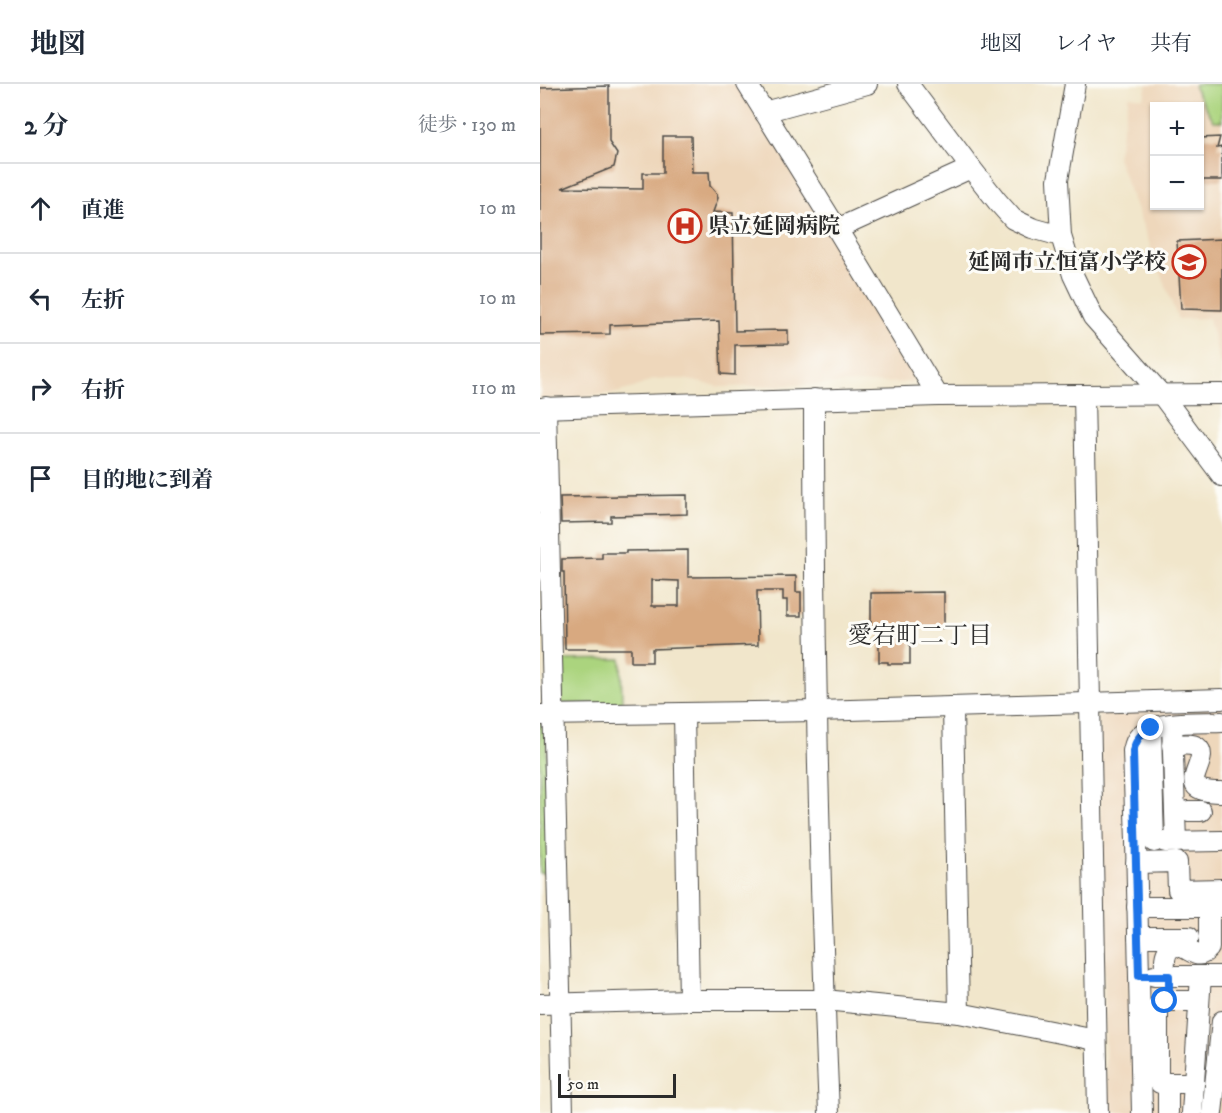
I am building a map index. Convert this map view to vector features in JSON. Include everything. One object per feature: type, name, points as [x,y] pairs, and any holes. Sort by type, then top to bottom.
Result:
[{"type":"street","points":[[747,84],[938,396]]},
{"type":"street","points":[[764,112],[867,84]]},
{"type":"street","points":[[1075,84],[1058,180],[1061,236],[1073,275],[1093,317],[1161,394],[1222,476]]},
{"type":"street","points":[[916,87],[971,168],[1013,219],[1032,228],[1061,236]]},
{"type":"street","points":[[837,229],[971,168]]},
{"type":"street","points":[[563,1113],[547,715],[543,408],[938,396],[1222,394]]},
{"type":"street","points":[[1084,395],[1098,1113]]},
{"type":"street","points":[[814,399],[817,711],[829,1113]]},
{"type":"street","points":[[547,715],[953,708],[1222,699]]},
{"type":"street","points":[[953,708],[959,1013]]},
{"type":"street","points":[[684,713],[689,1000]]},
{"type":"street","points":[[1142,1113],[1136,863],[1145,842],[1151,728],[1160,725],[1222,722],[1222,738]]},
{"type":"street","points":[[1172,724],[1182,842]]},
{"type":"street","points":[[1173,745],[1197,747],[1201,758],[1195,773],[1195,783],[1203,791],[1222,792]]},
{"type":"street","points":[[1182,842],[1194,811],[1187,788]]},
{"type":"street","points":[[1145,842],[1222,841]]},
{"type":"street","points":[[1136,863],[1177,862],[1178,890],[1222,889]]},
{"type":"street","points":[[1137,907],[1216,907],[1209,948],[1205,952],[1199,955],[1178,946],[1167,951],[1165,957],[1169,1001]]},
{"type":"street","points":[[1138,937],[1168,929],[1190,937]]},
{"type":"street","points":[[1139,976],[1222,976]]},
{"type":"street","points":[[1192,1113],[1201,976]]},
{"type":"street","points":[[540,1004],[689,1000],[824,1000],[959,1013],[1096,1040]]},
{"type":"street","points":[[1194,1087],[1160,1083],[1158,1080],[1158,1006],[1165,1001],[1199,1001]]},
{"type":"street","points":[[1212,1113],[1222,1021]]},
{"type":"street","points":[[1142,1092],[1194,1087]]},
{"type":"street","points":[[1168,1091],[1168,1113]]},
{"type":"shaded area","name":"県立延岡病院","points":[[540,84],[743,84],[918,368],[911,382],[721,387],[684,379],[655,379],[615,393],[540,399]]},
{"type":"shaded area","name":"延岡市立恒富小学校","points":[[1147,84],[1222,84],[1222,372],[1209,318],[1178,319],[1117,157],[1129,96],[1144,98]]},
{"type":"shaded area","points":[[1222,702],[1222,1113],[1107,1113],[1099,713],[1108,706]]},
{"type":"green space","points":[[1195,84],[1222,84],[1222,121],[1214,121],[1194,88]]},
{"type":"green space","points":[[621,659],[622,703],[562,704],[562,660]]},
{"type":"green space","points":[[540,722],[546,727],[549,873],[540,873]]},
{"type":"building","points":[[609,86],[609,142],[617,154],[614,167],[562,188],[643,189],[643,173],[663,173],[663,136],[691,136],[692,172],[709,172],[710,186],[718,198],[713,212],[733,213],[735,331],[788,330],[788,344],[735,345],[735,375],[721,374],[719,321],[610,325],[610,334],[540,335],[540,88]]},
{"type":"building","points":[[1220,137],[1217,148],[1222,147],[1222,180],[1204,180],[1204,138]]},
{"type":"building","points":[[1222,239],[1222,310],[1181,309],[1177,241]]},
{"type":"building","points":[[687,495],[687,514],[611,516],[611,522],[561,523],[560,497]]},
{"type":"building","points":[[688,550],[688,577],[796,576],[796,592],[801,592],[801,616],[787,616],[787,600],[783,600],[783,591],[757,591],[758,645],[652,649],[652,662],[631,662],[631,649],[565,649],[562,559],[602,558],[602,553],[626,553],[626,551]],"holes":[[[652,580],[679,581],[679,606],[652,606]]]},
{"type":"building","points":[[944,592],[944,628],[910,628],[910,664],[879,662],[879,629],[871,629],[871,593]]},
{"type":"place","name":"県立延岡病院","points":[[685,226]]},
{"type":"place","name":"延岡市立恒富小学校","points":[[1189,262]]},
{"type":"district","name":"愛宕町二丁目","points":[[920,636]]},
{"type":"route","points":[[1151,728],[1138,738],[1133,751],[1139,976],[1169,976],[1169,1001],[1165,1001]]}]
